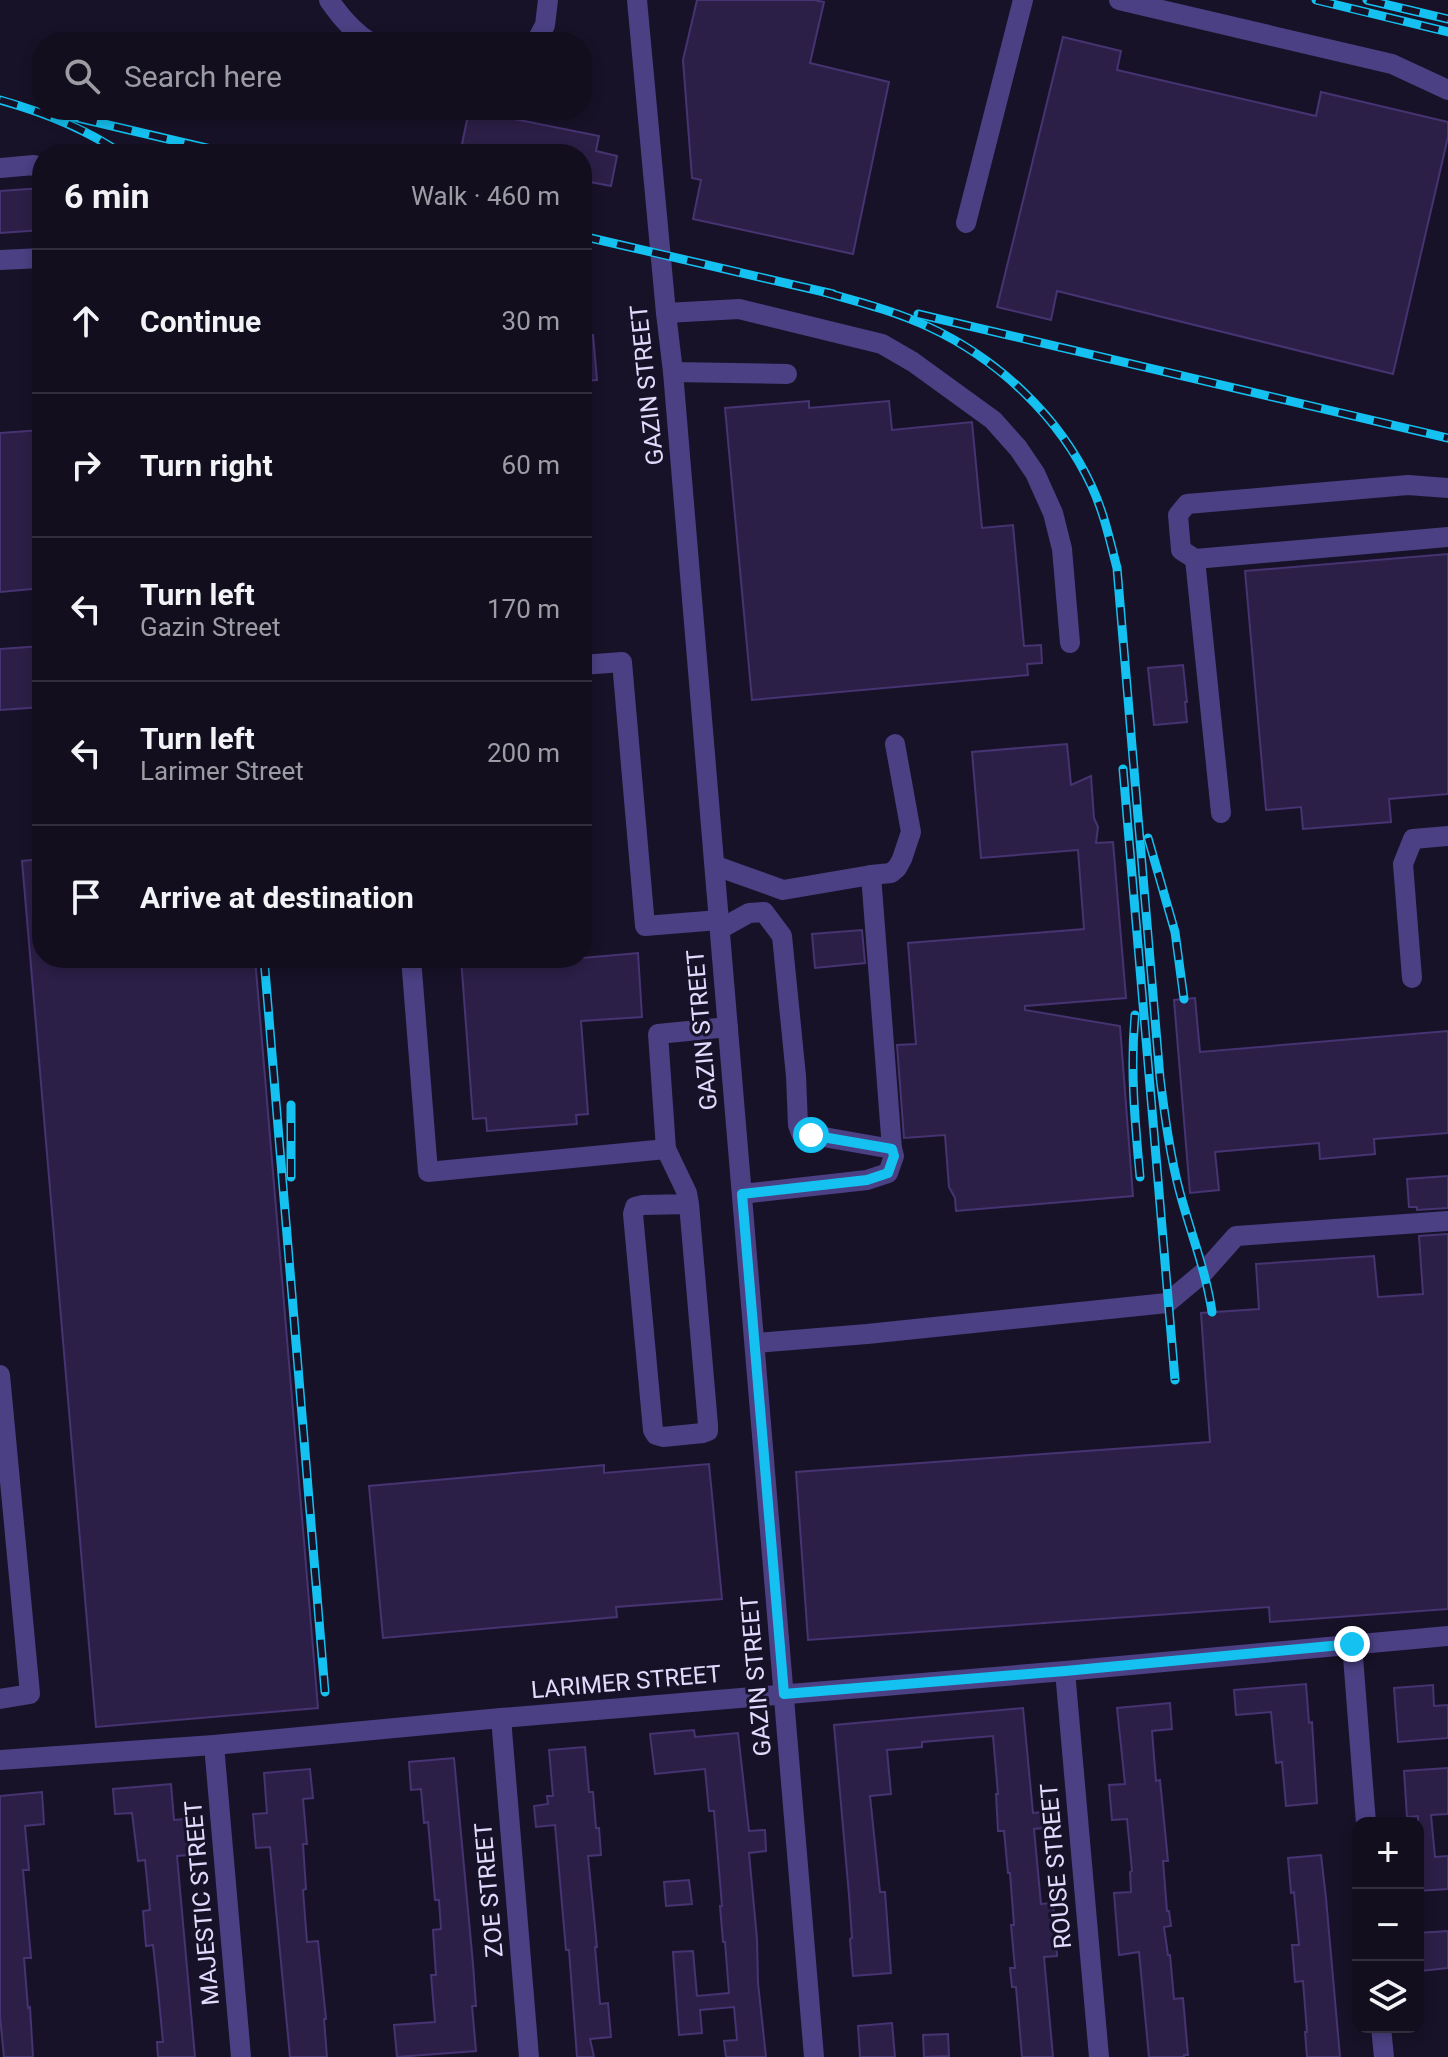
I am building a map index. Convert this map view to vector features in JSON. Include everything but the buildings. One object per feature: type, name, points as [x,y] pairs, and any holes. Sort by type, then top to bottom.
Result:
[{"type":"street","points":[[329,0],[357,32]]},
{"type":"street","points":[[541,32],[548,0]]},
{"type":"street","name":"GAZIN STREET","points":[[637,0],[716,866],[814,2057]]},
{"type":"street","points":[[966,223],[1023,0]]},
{"type":"street","points":[[1119,0],[1392,64],[1448,90]]},
{"type":"street","points":[[0,168],[32,165]]},
{"type":"street","points":[[0,260],[32,258]]},
{"type":"street","points":[[666,313],[739,309],[882,344],[925,370],[993,420],[1035,473],[1053,513],[1062,549],[1070,643]]},
{"type":"street","points":[[673,372],[787,374]]},
{"type":"street","points":[[1448,488],[1408,485],[1187,504],[1178,515],[1181,550],[1195,559],[1448,537]]},
{"type":"street","points":[[1195,559],[1221,813]]},
{"type":"street","points":[[592,664],[622,662],[645,926],[720,925],[749,913],[764,912],[782,936],[801,1133],[892,1149]]},
{"type":"street","points":[[716,866],[783,890],[891,873],[908,847],[911,832],[895,744]]},
{"type":"street","points":[[1412,978],[1403,864],[1413,839],[1448,836]]},
{"type":"street","points":[[742,1194],[867,1180],[888,1173],[894,1156],[871,875]]},
{"type":"street","points":[[412,968],[428,1172],[666,1149]]},
{"type":"street","points":[[689,1204],[643,1205],[635,1207],[633,1214],[653,1430],[663,1437],[708,1431],[689,1204],[666,1149],[658,1034],[728,1027]]},
{"type":"street","points":[[755,1343],[1167,1303],[1204,1272],[1236,1236],[1448,1221]]},
{"type":"street","points":[[0,1375],[30,1694],[0,1699]]},
{"type":"street","name":"LARIMER STREET","points":[[0,1760],[214,1745],[1448,1636]]},
{"type":"street","points":[[1352,1644],[1366,1817]]},
{"type":"street","name":"ROUSE STREET","points":[[1065,1671],[1099,2057]]},
{"type":"street","name":"ZOE STREET","points":[[501,1718],[529,2057]]},
{"type":"street","name":"MAJESTIC STREET","points":[[214,1745],[241,2057]]},
{"type":"street","points":[[1382,2033],[1384,2057]]},
{"type":"railway","points":[[1316,0],[1448,32]]},
{"type":"railway","points":[[1367,0],[1448,19]]},
{"type":"railway","points":[[0,100],[32,110]]},
{"type":"railway","points":[[58,120],[106,144]]},
{"type":"railway","points":[[87,120],[189,144]]},
{"type":"railway","points":[[592,238],[833,294]]},
{"type":"railway","points":[[824,292],[929,327],[955,340],[1002,373],[1045,414],[1063,437],[1079,461],[1096,497],[1117,568],[1166,1122],[1176,1179],[1212,1312]]},
{"type":"railway","points":[[918,314],[1448,438]]},
{"type":"railway","points":[[1123,769],[1175,1380]]},
{"type":"railway","points":[[1148,838],[1175,932],[1184,999]]},
{"type":"railway","points":[[265,968],[325,1692]]},
{"type":"railway","points":[[1135,1015],[1133,1076],[1140,1177]]},
{"type":"railway","points":[[291,1105],[291,1177]]},
{"type":"route","points":[[811,1135],[892,1149],[894,1156],[888,1173],[867,1180],[742,1194],[784,1694],[1352,1644]]}]
